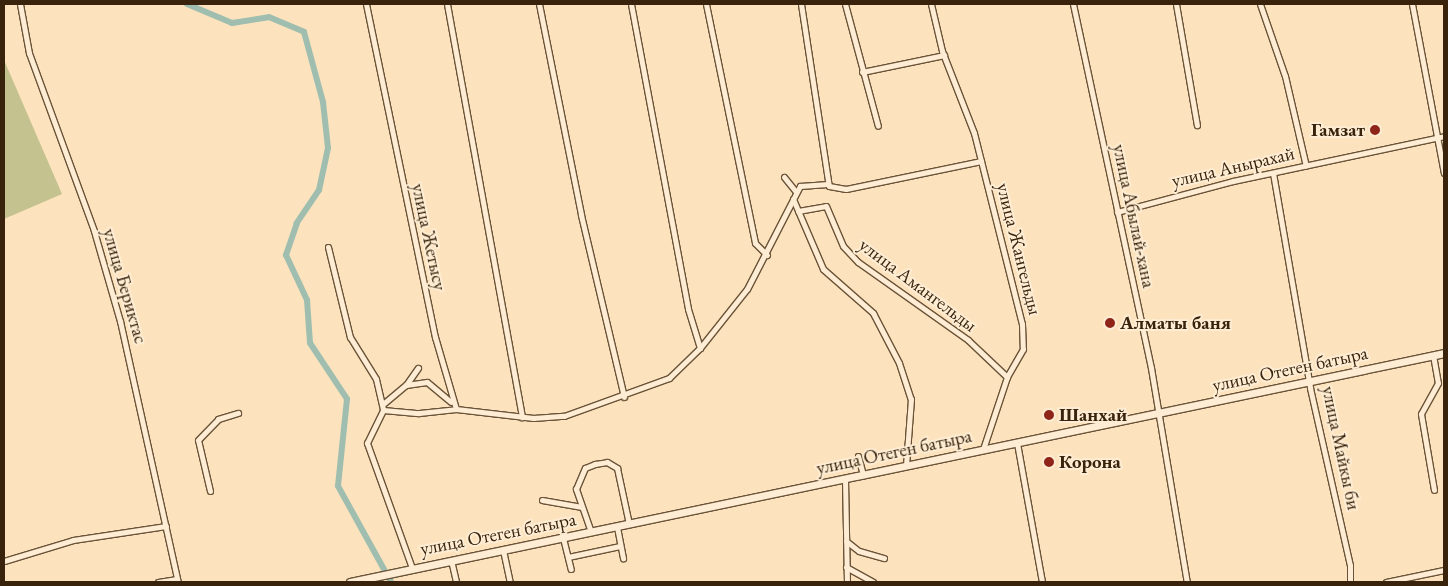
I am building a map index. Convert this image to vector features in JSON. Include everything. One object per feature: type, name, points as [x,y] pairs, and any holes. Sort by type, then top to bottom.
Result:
[{"type":"main road","name":"улица Отеген батыра","points":[[350,582],[367,581],[412,568],[617,527],[1444,353]]},
{"type":"street","name":"улица Бериктас","points":[[20,4],[29,53],[109,279],[178,580]]},
{"type":"street","name":"улица Жетысу","points":[[366,4],[451,402],[456,409]]},
{"type":"street","points":[[447,4],[522,417]]},
{"type":"street","points":[[539,4],[581,215],[624,397]]},
{"type":"street","points":[[631,4],[688,309],[700,348]]},
{"type":"street","points":[[706,4],[756,244],[766,255]]},
{"type":"street","points":[[800,4],[829,185]]},
{"type":"street","points":[[845,4],[878,126]]},
{"type":"street","name":"улица Жангельды","points":[[931,4],[944,55],[959,86],[981,162],[1022,324],[1023,349],[1007,377],[983,449]]},
{"type":"street","name":"улица Абылай-хана","points":[[1073,4],[1118,212],[1158,413],[1187,582]]},
{"type":"street","points":[[1176,4],[1197,125]]},
{"type":"street","points":[[1260,4],[1285,76],[1306,166]]},
{"type":"street","points":[[1412,4],[1444,173]]},
{"type":"street","points":[[862,72],[944,55]]},
{"type":"street","name":"улица Анырахай","points":[[1118,212],[1273,173],[1444,136]]},
{"type":"street","points":[[820,182],[846,189],[981,162]]},
{"type":"street","name":"улица Майкы би","points":[[1273,173],[1312,381],[1350,565],[1350,582]]},
{"type":"street","points":[[784,177],[796,192]]},
{"type":"street","points":[[383,407],[419,413],[456,409],[522,417],[564,416],[624,397],[670,378],[700,348],[747,290],[796,192],[807,184],[820,182],[828,178]]},
{"type":"street","points":[[793,199],[822,269],[873,313],[899,363],[911,399],[906,466]]},
{"type":"street","name":"улица Амангельды","points":[[798,211],[826,206],[843,246],[858,262],[968,340],[1007,377]]},
{"type":"street","points":[[328,247],[350,337],[376,379],[383,407]]},
{"type":"street","points":[[1434,355],[1438,383],[1422,410],[1434,490]]},
{"type":"street","points":[[412,568],[366,449],[383,407],[406,385],[418,368]]},
{"type":"street","points":[[406,385],[427,382],[451,402]]},
{"type":"street","points":[[210,491],[198,440],[218,419],[238,413]]},
{"type":"street","points":[[1017,443],[1042,582]]},
{"type":"street","points":[[858,456],[863,475]]},
{"type":"street","points":[[591,532],[580,506],[576,489],[585,468],[614,463],[629,524]]},
{"type":"street","points":[[845,479],[847,582]]},
{"type":"street","points":[[542,500],[580,506]]},
{"type":"street","points":[[4,561],[73,540],[166,526]]},
{"type":"street","points":[[617,527],[623,558]]},
{"type":"street","points":[[563,538],[571,569]]},
{"type":"street","points":[[846,541],[859,551],[884,558]]},
{"type":"street","points":[[568,558],[620,546]]},
{"type":"street","points":[[503,550],[510,582]]},
{"type":"street","points":[[451,560],[456,582]]},
{"type":"street","points":[[846,568],[873,582]]},
{"type":"street","points":[[1386,582],[1444,570]]},
{"type":"street","points":[[158,582],[178,580]]},
{"type":"shaded area","points":[[4,60],[62,194],[4,219]]},
{"type":"waterway","points":[[187,4],[232,23],[269,17],[304,32],[323,102],[328,148],[319,190],[297,223],[286,255],[307,300],[310,343],[347,399],[338,486],[391,582]]},
{"type":"place","name":"Гамзат","points":[[1375,130]]},
{"type":"place","name":"Алматы баня","points":[[1110,323]]},
{"type":"place","name":"Шанхай","points":[[1049,415]]},
{"type":"place","name":"Корона","points":[[1049,462]]}]
